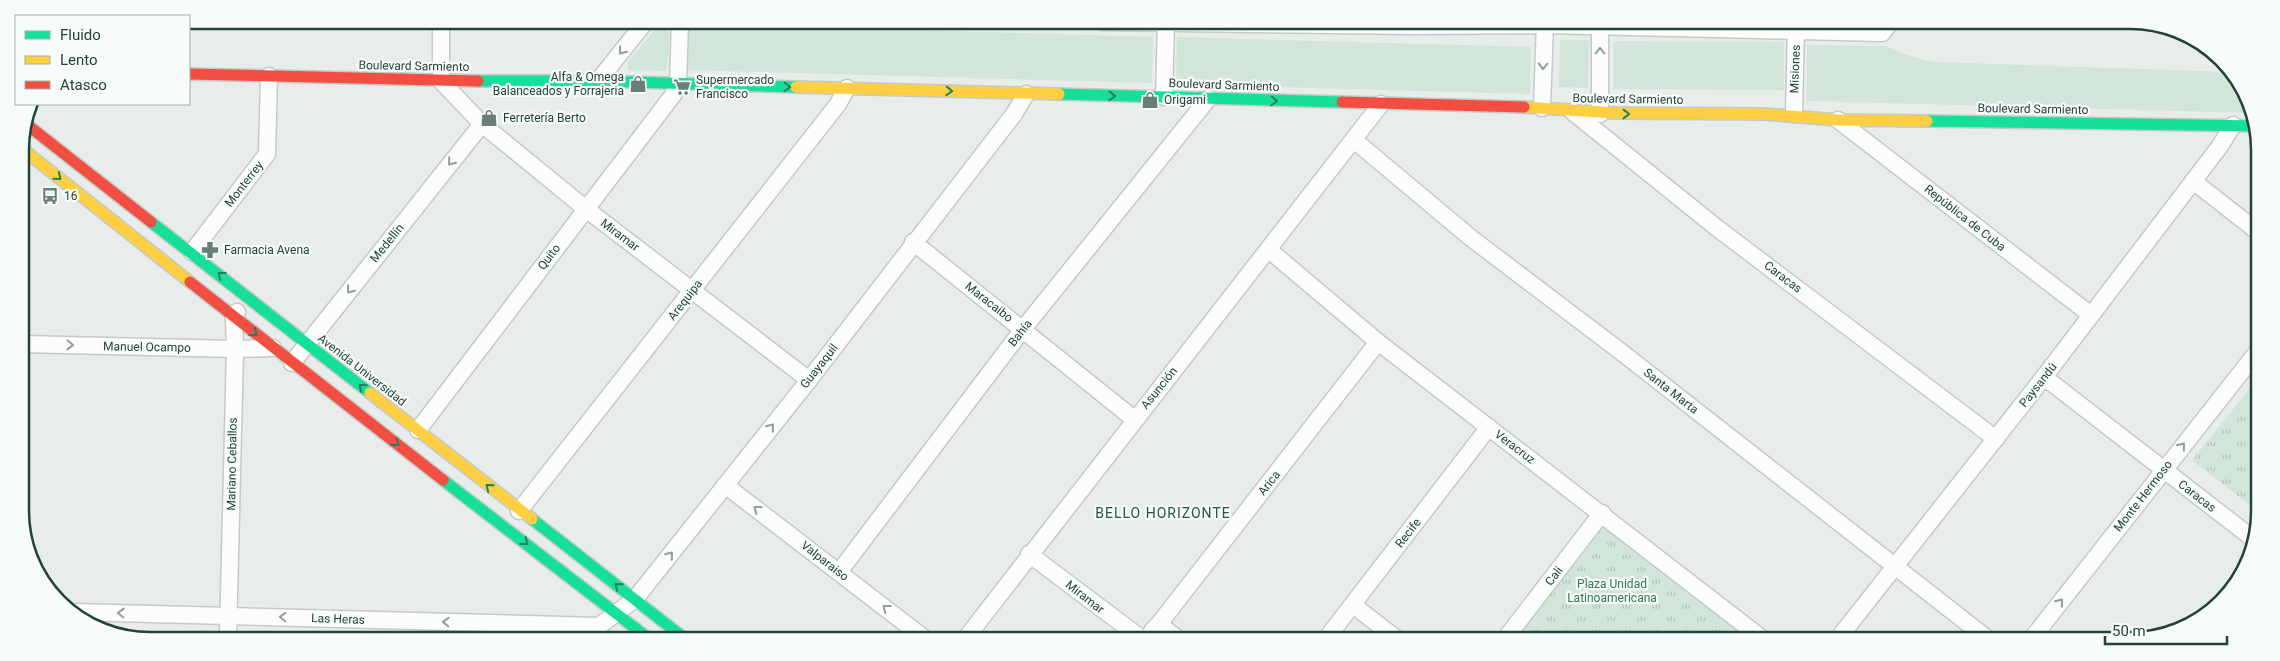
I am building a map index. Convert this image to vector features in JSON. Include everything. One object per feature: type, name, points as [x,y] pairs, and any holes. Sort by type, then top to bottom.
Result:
[{"type":"street","points":[[441,29],[441,81]]},
{"type":"street","points":[[598,81],[640,29]]},
{"type":"street","points":[[678,84],[680,29]]},
{"type":"street","points":[[1164,97],[1166,29]]},
{"type":"street","points":[[1542,108],[1545,29]]},
{"type":"street","points":[[1600,29],[1600,114]]},
{"type":"street","name":"Misiones","points":[[1794,114],[1796,29]]},
{"type":"street","name":"Boulevard Sarmiento","points":[[190,74],[441,81],[598,81],[847,88],[1542,108],[1600,114],[1794,114],[1838,120],[2249,126]]},
{"type":"street","name":"Monterrey","points":[[192,252],[267,154],[269,76]]},
{"type":"street","name":"Miramar","points":[[441,81],[482,124],[586,209],[808,380]]},
{"type":"street","name":"Quito","points":[[418,430],[673,95],[678,84]]},
{"type":"street","name":"Arequipa","points":[[519,511],[838,104],[847,88]]},
{"type":"street","name":"Guayaquil","points":[[599,632],[616,613],[635,599],[1014,114],[1026,94]]},
{"type":"street","name":"Bahía","points":[[839,572],[1023,329],[1208,99]]},
{"type":"street","name":"Asunción","points":[[970,632],[1029,554],[1269,250],[1381,104]]},
{"type":"street","name":"Caracas","points":[[1573,112],[1718,228],[1996,439]]},
{"type":"street","name":"República de Cuba","points":[[1838,120],[2091,315]]},
{"type":"street","name":"Medellín","points":[[292,363],[482,124]]},
{"type":"street","name":"Paysandú","points":[[1843,632],[2044,377],[2193,181],[2233,125]]},
{"type":"street","name":"Avenida Universidad","points":[[31,128],[249,296],[306,344],[676,632]]},
{"type":"street","name":"Santa Marta","points":[[1354,140],[1471,238],[1979,632]]},
{"type":"street","points":[[29,153],[292,363],[640,632]]},
{"type":"street","points":[[2193,181],[2251,226]]},
{"type":"street","name":"Maracaibo","points":[[913,242],[1134,419]]},
{"type":"street","name":"Veracruz","points":[[1269,250],[1378,342],[1754,632]]},
{"type":"street","points":[[234,317],[249,296]]},
{"type":"street","name":"Mariano Ceballos","points":[[228,632],[235,349],[234,317]]},
{"type":"street","name":"Arica","points":[[1159,624],[1378,342]]},
{"type":"street","name":"Manuel Ocampo","points":[[29,344],[235,349],[273,348]]},
{"type":"street","name":"Monte Hermoso","points":[[2036,632],[2251,358]]},
{"type":"street","name":"Caracas","points":[[2044,377],[2248,535]]},
{"type":"street","name":"Recife","points":[[1332,632],[1489,428]]},
{"type":"street","name":"Valparaiso","points":[[725,485],[916,632]]},
{"type":"street","name":"Cali","points":[[1512,632],[1602,513]]},
{"type":"street","name":"Miramar","points":[[1029,554],[1134,632]]},
{"type":"street","points":[[1353,605],[1388,632]]},
{"type":"street","name":"Las Heras","points":[[83,612],[228,615],[599,632]]},
{"type":"street","points":[[1159,624],[1169,632]]},
{"type":"street","name":"Miramar","points":[[1150,632],[1159,624]]},
{"type":"green space","points":[[655,29],[667,29],[670,33],[667,70],[628,70],[628,62]]},
{"type":"green space","points":[[689,29],[888,29],[1153,37],[1152,83],[687,70]]},
{"type":"green space","points":[[1177,37],[1531,47],[1530,94],[1176,84]]},
{"type":"green space","points":[[1560,40],[1589,40],[1588,88],[1559,87]]},
{"type":"green space","points":[[1613,41],[1784,42],[1784,90],[1613,89]]},
{"type":"green space","points":[[1807,45],[1885,46],[1916,58],[1935,62],[2222,72],[2239,96],[2245,113],[1807,101]]},
{"type":"green space","points":[[2251,387],[2251,506],[2192,460]]},
{"type":"green space","name":"Plaza Unidad Latinoamericana","points":[[1606,526],[1743,632],[1520,632],[1599,528]]},
{"type":"traffic: fast","points":[[478,81],[598,81],[796,87]]},
{"type":"traffic: fast","points":[[1059,94],[1342,102]]},
{"type":"traffic: fast","points":[[1927,121],[2249,126]]},
{"type":"traffic: fast","points":[[151,222],[370,393]]},
{"type":"traffic: fast","points":[[443,480],[640,632]]},
{"type":"traffic: fast","points":[[532,519],[676,632]]},
{"type":"traffic: slow","points":[[796,87],[1059,94]]},
{"type":"traffic: slow","points":[[1524,107],[1616,113],[1764,114],[1838,120],[1927,121]]},
{"type":"traffic: slow","points":[[29,154],[190,282]]},
{"type":"traffic: slow","points":[[370,393],[532,519]]},
{"type":"traffic: jam","points":[[190,74],[478,81]]},
{"type":"traffic: jam","points":[[1342,102],[1524,107]]},
{"type":"traffic: jam","points":[[31,128],[151,222]]},
{"type":"traffic: jam","points":[[190,282],[443,480]]},
{"type":"place","name":"Alfa & Omega Balanceados y Forrajeria","points":[[638,84]]},
{"type":"place","name":"Supermercado Francisco","points":[[682,87]]},
{"type":"place","name":"Origami","points":[[1150,100]]},
{"type":"place","name":"Ferretería Berto","points":[[489,118]]},
{"type":"place","name":"16","points":[[50,196]]},
{"type":"place","name":"Farmacia Avena","points":[[210,250]]},
{"type":"district","name":"BELLO HORIZONTE","points":[[1163,513]]}]
